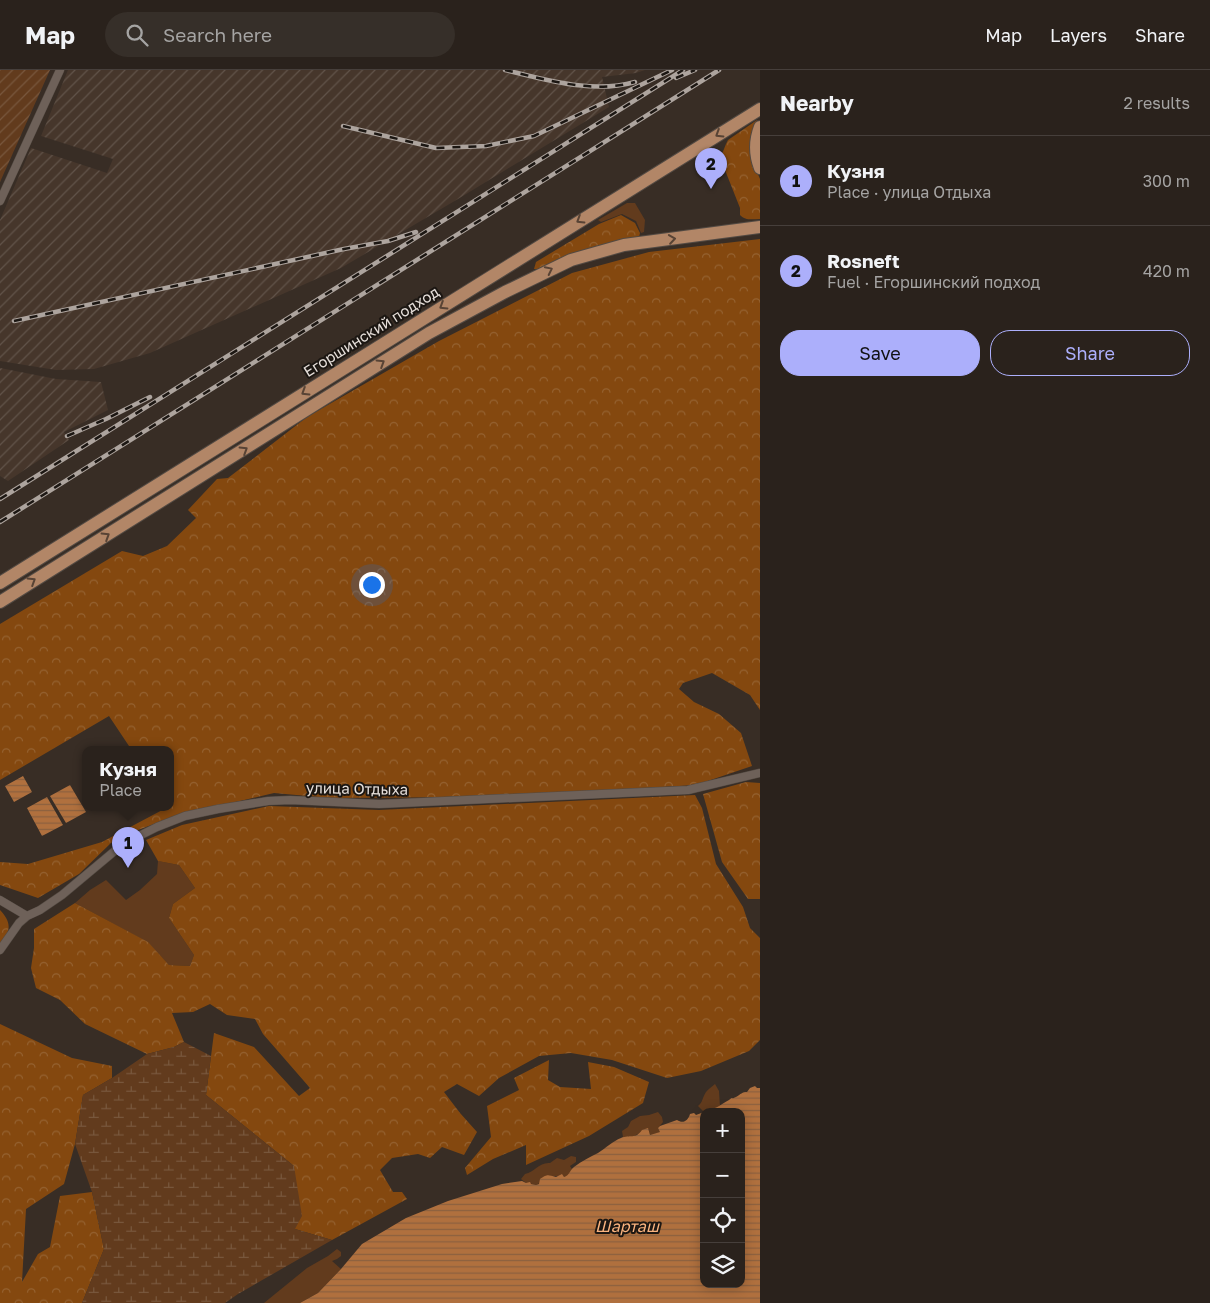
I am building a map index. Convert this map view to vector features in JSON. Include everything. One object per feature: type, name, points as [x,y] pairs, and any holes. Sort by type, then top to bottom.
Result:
[{"type":"main road","name":"Егоршинский подход","points":[[0,583],[760,108]]},
{"type":"main road","points":[[760,127],[756,142],[756,153],[760,168]]},
{"type":"main road","points":[[0,602],[430,333],[551,269],[571,260],[624,245],[760,227]]},
{"type":"street","points":[[0,201],[60,70]]},
{"type":"street","name":"улица Отдыха","points":[[0,950],[19,923],[27,916],[40,910],[62,895],[123,844],[185,816],[268,801],[290,800],[379,804],[688,790],[760,773]]},
{"type":"street","points":[[0,900],[27,916]]},
{"type":"shaded area","points":[[68,70],[645,70],[636,73],[602,77],[609,107],[341,268],[150,353],[94,369],[56,370],[0,361],[0,220],[31,148],[107,173],[113,159],[41,136]]},
{"type":"shaded area","points":[[0,368],[56,379],[101,382],[108,410],[64,432],[69,440],[8,481],[0,476]]},
{"type":"green space","points":[[0,70],[50,70],[0,182]]},
{"type":"green space","points":[[757,120],[753,135],[757,172],[760,179],[760,219],[749,219],[740,215],[740,208],[725,170],[722,154],[728,140]]},
{"type":"green space","points":[[627,203],[635,203],[645,220],[644,232],[641,233],[636,221],[622,214],[601,222],[598,220]]},
{"type":"green space","points":[[621,215],[635,223],[640,233],[639,237],[590,250],[542,269],[534,269],[536,262],[599,224]]},
{"type":"green space","points":[[760,239],[760,710],[750,695],[712,673],[683,683],[679,689],[694,702],[719,714],[741,733],[752,766],[696,785],[596,791],[486,797],[330,798],[274,793],[175,816],[125,835],[111,843],[79,874],[38,898],[0,885],[0,862],[28,864],[102,842],[160,811],[174,811],[174,746],[129,746],[109,716],[0,780],[0,624],[122,551],[143,556],[167,546],[196,518],[188,510],[217,479],[228,478],[307,417],[439,341],[572,273],[649,252]]},
{"type":"green space","points":[[746,782],[760,783],[760,899],[748,899],[722,862],[703,794]]},
{"type":"green space","points":[[695,795],[702,808],[716,864],[743,907],[750,928],[760,938],[760,1040],[749,1051],[701,1071],[667,1078],[612,1060],[571,1053],[539,1056],[499,1078],[479,1096],[457,1084],[444,1092],[477,1132],[464,1155],[442,1147],[430,1158],[418,1154],[392,1158],[380,1170],[393,1192],[402,1192],[407,1199],[332,1240],[295,1229],[294,1166],[206,1095],[214,1033],[254,1047],[299,1096],[310,1088],[263,1034],[255,1019],[227,1015],[210,1004],[193,1012],[172,1013],[184,1042],[174,1047],[147,1054],[85,1024],[60,1000],[36,988],[31,968],[34,929],[75,903],[148,942],[169,965],[190,966],[194,955],[169,918],[173,904],[195,888],[179,865],[158,861],[146,840],[182,825],[269,806],[379,810]]},
{"type":"green space","points":[[158,861],[179,865],[195,888],[173,904],[169,918],[194,955],[190,966],[169,965],[147,942],[75,903],[90,890],[106,880],[126,900],[157,874]]},
{"type":"green space","points":[[0,910],[7,919],[9,927],[0,944]]},
{"type":"green space","points":[[0,1024],[72,1058],[112,1066],[112,1078],[83,1095],[75,1144],[64,1184],[26,1209],[22,1282],[38,1254],[50,1247],[60,1196],[92,1192],[104,1249],[82,1303],[0,1303]]},
{"type":"green space","points":[[184,1042],[211,1056],[206,1095],[294,1166],[302,1216],[295,1229],[332,1240],[225,1303],[82,1303],[104,1249],[92,1192],[75,1144],[83,1095],[147,1054],[174,1047]]},
{"type":"green space","points":[[549,1060],[548,1080],[560,1087],[591,1089],[588,1062],[614,1067],[649,1082],[643,1103],[589,1136],[526,1165],[526,1145],[493,1159],[467,1175],[465,1168],[491,1137],[487,1106],[519,1090],[514,1078]]},
{"type":"green space","points":[[715,1084],[719,1091],[720,1107],[700,1108],[698,1106],[706,1092]]},
{"type":"green space","points":[[658,1112],[663,1122],[658,1128],[661,1132],[650,1135],[648,1129],[632,1137],[623,1137],[622,1131],[628,1127],[631,1121],[640,1116]]},
{"type":"green space","points":[[571,1156],[576,1157],[576,1162],[570,1166],[572,1169],[567,1177],[554,1176],[536,1185],[526,1183],[521,1179],[525,1174],[543,1164],[550,1163],[557,1158],[564,1160]]},
{"type":"green space","points":[[337,1249],[341,1252],[341,1256],[332,1261],[341,1269],[318,1293],[300,1303],[264,1303],[307,1268]]},
{"type":"water","points":[[23,776],[32,792],[14,802],[5,786]]},
{"type":"water","points":[[70,785],[82,805],[82,811],[86,812],[66,823],[50,796]]},
{"type":"water","points":[[47,797],[63,825],[42,836],[27,808]]},
{"type":"water","name":"Шарташ","points":[[755,1086],[760,1088],[760,1303],[300,1303],[318,1293],[362,1244],[406,1218],[448,1201],[502,1184],[522,1181],[536,1185],[539,1184],[540,1179],[549,1175],[556,1177],[562,1174],[564,1177],[572,1168],[618,1139],[635,1136],[648,1128],[650,1135],[660,1132],[658,1128],[660,1126],[677,1120],[683,1122],[687,1120],[690,1114],[694,1113],[696,1115],[700,1114],[700,1288],[745,1288],[745,1108],[716,1108],[731,1098],[747,1092]]},
{"type":"railway","points":[[505,70],[586,86],[603,87],[635,82]]},
{"type":"railway","points":[[343,126],[436,148],[486,146],[534,136],[672,70]]},
{"type":"railway","points":[[0,499],[683,70]]},
{"type":"railway","points":[[676,78],[695,70]]},
{"type":"railway","points":[[0,522],[719,70]]},
{"type":"railway","points":[[14,321],[388,241],[416,232]]},
{"type":"railway","points":[[67,436],[150,397]]},
{"type":"place","name":"Rosneft","points":[[711,189]]},
{"type":"place","name":"Кузня","points":[[128,868]]}]
